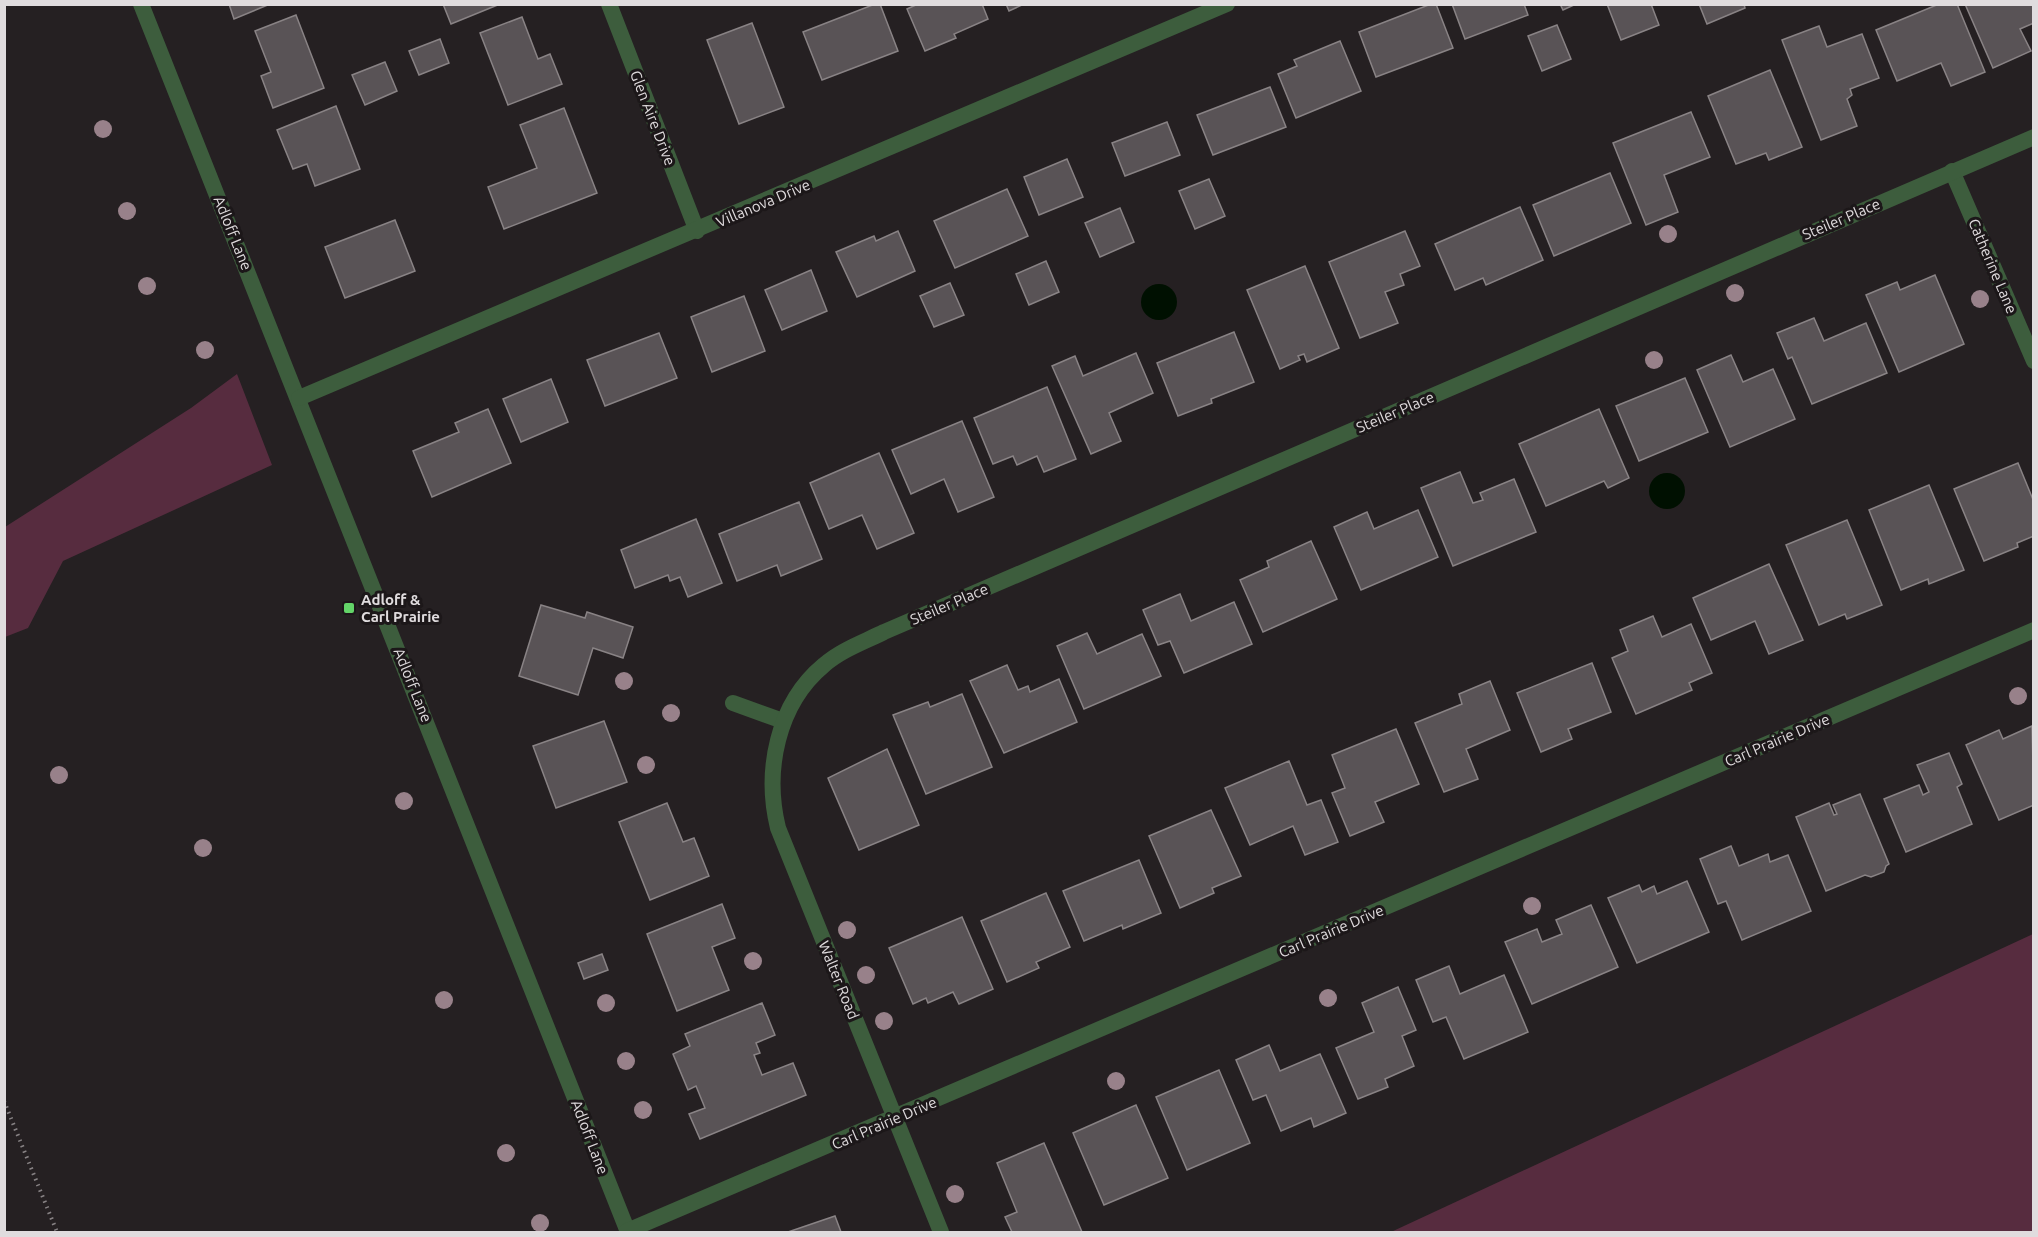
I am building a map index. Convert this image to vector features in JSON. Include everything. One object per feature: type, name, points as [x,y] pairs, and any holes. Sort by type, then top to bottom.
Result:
[{"type":"street","name":"Adloff Lane","points":[[141,4],[299,398],[627,1232]]},
{"type":"street","name":"Glen Aire Drive","points":[[609,4],[697,231]]},
{"type":"street","name":"Villanova Drive","points":[[299,398],[697,231],[1227,4]]},
{"type":"street","name":"Steiler Place","points":[[783,721],[806,681],[825,663],[848,649],[2034,137]]},
{"type":"street","name":"Catherine Lane","points":[[1952,171],[2034,361]]},
{"type":"street","name":"Carl Prairie Drive","points":[[627,1232],[2034,630]]},
{"type":"street","points":[[734,703],[783,721]]},
{"type":"street","name":"Walter Road","points":[[783,721],[771,779],[772,803],[778,828],[941,1233]]},
{"type":"path","points":[[4,1101],[57,1233]]},
{"type":"shaded area","points":[[1159,284],[1172,289],[1177,302],[1172,315],[1159,320],[1146,315],[1141,302],[1146,289]]},
{"type":"shaded area","points":[[237,374],[272,465],[63,561],[28,628],[5,637],[5,527],[191,408]]},
{"type":"shaded area","points":[[1667,473],[1680,478],[1685,491],[1680,504],[1667,509],[1654,504],[1649,491],[1654,478]]},
{"type":"shaded area","points":[[2033,934],[2033,1232],[1391,1232]]},
{"type":"building","points":[[229,4],[270,4],[234,19]]},
{"type":"building","points":[[443,4],[500,4],[451,24]]},
{"type":"building","points":[[880,4],[898,51],[822,80],[803,32]]},
{"type":"building","points":[[918,4],[982,4],[988,19],[954,34],[956,38],[925,51],[907,9]]},
{"type":"building","points":[[1006,4],[1024,4],[1009,11]]},
{"type":"building","points":[[1436,4],[1453,48],[1376,77],[1359,32]]},
{"type":"building","points":[[1452,4],[1524,4],[1528,15],[1465,39]]},
{"type":"building","points":[[1560,4],[1576,4],[1563,10]]},
{"type":"building","points":[[1607,4],[1651,4],[1659,25],[1621,40]]},
{"type":"building","points":[[1699,4],[1744,4],[1745,8],[1707,24]]},
{"type":"building","points":[[1939,4],[1957,4],[1985,72],[1951,86],[1941,63],[1897,81],[1876,30]]},
{"type":"building","points":[[1965,4],[2034,4],[2034,23],[2020,29],[2031,51],[1993,68]]},
{"type":"building","points":[[296,15],[324,88],[273,108],[261,76],[271,72],[255,31]]},
{"type":"building","points":[[522,17],[538,59],[550,54],[562,84],[508,105],[480,33]]},
{"type":"building","points":[[752,23],[784,107],[739,124],[707,40]]},
{"type":"building","points":[[1557,25],[1571,59],[1542,71],[1528,36]]},
{"type":"building","points":[[1819,26],[1827,47],[1862,34],[1879,78],[1850,89],[1852,95],[1847,99],[1857,126],[1821,140],[1782,40]]},
{"type":"building","points":[[440,39],[449,63],[419,75],[409,51]]},
{"type":"building","points":[[1340,41],[1361,91],[1296,118],[1278,74],[1297,66],[1294,60]]},
{"type":"building","points":[[385,62],[397,91],[365,105],[352,75]]},
{"type":"building","points":[[1770,70],[1802,147],[1769,160],[1766,153],[1736,164],[1708,96]]},
{"type":"building","points":[[1270,87],[1286,127],[1213,155],[1197,115]]},
{"type":"building","points":[[336,106],[360,169],[315,186],[307,164],[293,169],[277,130]]},
{"type":"building","points":[[564,108],[597,193],[504,229],[488,187],[537,168],[520,125]]},
{"type":"building","points":[[1691,112],[1710,157],[1664,175],[1678,212],[1646,225],[1613,143]]},
{"type":"building","points":[[1167,122],[1180,155],[1125,176],[1112,143]]},
{"type":"building","points":[[1067,159],[1083,197],[1039,215],[1024,177]]},
{"type":"building","points":[[1610,173],[1631,223],[1554,256],[1533,205]]},
{"type":"building","points":[[1209,179],[1225,216],[1195,229],[1179,191]]},
{"type":"building","points":[[1007,189],[1028,236],[955,268],[934,221]]},
{"type":"building","points":[[1520,207],[1543,260],[1486,285],[1483,278],[1455,290],[1435,244]]},
{"type":"building","points":[[1120,208],[1134,242],[1100,257],[1085,223]]},
{"type":"building","points":[[395,220],[415,271],[345,298],[325,247]]},
{"type":"building","points":[[898,231],[915,271],[857,297],[836,252],[874,236],[876,241]]},
{"type":"building","points":[[1405,231],[1420,266],[1400,274],[1404,285],[1385,292],[1398,323],[1360,338],[1329,262]]},
{"type":"building","points":[[1046,261],[1059,292],[1029,305],[1016,274]]},
{"type":"building","points":[[1305,266],[1339,348],[1307,362],[1304,354],[1298,356],[1300,360],[1280,369],[1247,290]]},
{"type":"building","points":[[811,270],[827,311],[782,330],[765,290]]},
{"type":"building","points":[[1935,275],[1964,344],[1899,372],[1866,295],[1897,282],[1900,290]]},
{"type":"building","points":[[950,283],[964,315],[934,327],[920,296]]},
{"type":"building","points":[[744,296],[765,351],[712,372],[691,317]]},
{"type":"building","points":[[1814,318],[1824,341],[1866,323],[1887,373],[1812,404],[1792,357],[1788,359],[1777,333]]},
{"type":"building","points":[[1234,332],[1254,382],[1211,399],[1212,403],[1178,416],[1157,363]]},
{"type":"building","points":[[659,333],[677,378],[605,406],[587,360]]},
{"type":"building","points":[[1136,353],[1153,393],[1109,413],[1121,441],[1091,454],[1052,366],[1075,356],[1083,376]]},
{"type":"building","points":[[1731,355],[1743,382],[1773,369],[1795,419],[1730,447],[1697,370]]},
{"type":"building","points":[[1685,378],[1708,432],[1639,461],[1616,406]]},
{"type":"building","points":[[551,379],[568,422],[521,442],[503,399]]},
{"type":"building","points":[[1047,387],[1076,459],[1044,472],[1037,456],[1017,465],[1013,456],[993,464],[974,418]]},
{"type":"building","points":[[488,409],[511,463],[432,497],[413,451],[459,432],[455,423]]},
{"type":"building","points":[[1599,409],[1629,478],[1608,488],[1604,481],[1546,506],[1519,444]]},
{"type":"building","points":[[962,421],[994,497],[958,512],[944,479],[911,494],[892,450]]},
{"type":"building","points":[[879,453],[914,533],[877,549],[862,515],[829,529],[810,483]]},
{"type":"building","points":[[2018,463],[2034,502],[2034,536],[2017,543],[2018,547],[1984,561],[1954,489]]},
{"type":"building","points":[[1460,472],[1473,503],[1483,500],[1480,493],[1514,479],[1536,532],[1453,566],[1421,488]]},
{"type":"building","points":[[1929,485],[1964,570],[1929,584],[1928,579],[1901,590],[1869,510]]},
{"type":"building","points":[[799,502],[822,559],[781,576],[777,565],[737,581],[719,534]]},
{"type":"building","points":[[1418,510],[1438,557],[1361,590],[1334,527],[1367,512],[1374,529]]},
{"type":"building","points":[[696,519],[722,583],[688,597],[680,577],[670,581],[668,575],[635,588],[621,550]]},
{"type":"building","points":[[1847,520],[1882,605],[1847,619],[1845,614],[1819,625],[1786,545]]},
{"type":"building","points":[[1311,541],[1337,599],[1263,632],[1240,580],[1269,567],[1267,561]]},
{"type":"building","points":[[1769,564],[1803,640],[1769,654],[1755,621],[1711,640],[1693,598]]},
{"type":"building","points":[[1180,594],[1191,621],[1234,602],[1252,644],[1184,673],[1170,641],[1158,645],[1143,610]]},
{"type":"building","points":[[541,605],[585,618],[587,612],[633,627],[623,658],[593,648],[578,695],[519,676]]},
{"type":"building","points":[[1653,616],[1662,637],[1691,624],[1712,673],[1689,683],[1692,690],[1636,714],[1612,658],[1628,651],[1620,630]]},
{"type":"building","points":[[1087,633],[1097,654],[1142,634],[1161,676],[1084,709],[1057,646]]},
{"type":"building","points":[[1592,663],[1611,712],[1568,729],[1572,739],[1541,752],[1517,693]]},
{"type":"building","points":[[1007,665],[1018,690],[1028,686],[1030,692],[1059,679],[1077,722],[1004,753],[970,681]]},
{"type":"building","points":[[1490,681],[1510,730],[1466,749],[1478,779],[1444,792],[1415,723],[1462,704],[1459,694]]},
{"type":"building","points":[[962,694],[992,767],[926,794],[893,715],[928,702],[930,707]]},
{"type":"building","points":[[604,721],[627,782],[556,808],[533,746]]},
{"type":"building","points":[[2032,726],[2034,805],[1999,820],[1966,745],[1999,730],[2003,739]]},
{"type":"building","points":[[1396,729],[1419,784],[1375,802],[1384,822],[1350,836],[1332,793],[1345,788],[1332,755]]},
{"type":"building","points":[[887,749],[919,825],[859,850],[828,778]]},
{"type":"building","points":[[1949,753],[1962,784],[1957,787],[1972,824],[1906,852],[1884,799],[1919,785],[1923,795],[1929,792],[1917,765]]},
{"type":"building","points":[[1289,761],[1307,805],[1321,800],[1338,842],[1305,855],[1293,826],[1250,845],[1225,788]]},
{"type":"building","points":[[1860,794],[1889,864],[1884,872],[1871,877],[1865,875],[1826,891],[1796,817],[1829,803],[1834,815],[1837,814],[1833,805]]},
{"type":"building","points":[[667,803],[683,842],[694,838],[709,876],[650,900],[619,822]]},
{"type":"building","points":[[1211,810],[1241,876],[1212,888],[1214,893],[1180,908],[1149,836]]},
{"type":"building","points":[[1731,846],[1739,866],[1768,854],[1770,862],[1788,855],[1811,911],[1742,940],[1726,901],[1718,904],[1700,859]]},
{"type":"building","points":[[1139,860],[1161,913],[1123,929],[1122,925],[1084,941],[1063,891]]},
{"type":"building","points":[[1687,881],[1709,932],[1637,963],[1608,898],[1639,885],[1642,892],[1654,886],[1657,894]]},
{"type":"building","points":[[1046,893],[1070,947],[1036,962],[1039,968],[1007,982],[981,921]]},
{"type":"building","points":[[722,904],[735,938],[712,947],[729,990],[677,1011],[647,934]]},
{"type":"building","points":[[1591,905],[1618,967],[1532,1004],[1505,942],[1537,929],[1542,942],[1562,934],[1556,920]]},
{"type":"building","points":[[962,917],[993,989],[959,1004],[953,992],[928,1003],[926,998],[913,1004],[889,948]]},
{"type":"building","points":[[602,954],[608,970],[584,979],[578,963]]},
{"type":"building","points":[[1449,966],[1460,994],[1504,975],[1528,1032],[1464,1059],[1446,1017],[1433,1022],[1416,980]]},
{"type":"building","points":[[1398,987],[1416,1030],[1402,1036],[1414,1066],[1385,1079],[1388,1087],[1358,1099],[1336,1048],[1374,1032],[1362,1003]]},
{"type":"building","points":[[762,1003],[775,1035],[756,1043],[760,1053],[754,1055],[762,1075],[793,1063],[806,1095],[700,1139],[689,1114],[705,1108],[696,1086],[688,1090],[673,1054],[690,1046],[685,1034]]},
{"type":"building","points":[[1269,1045],[1280,1071],[1320,1054],[1346,1113],[1314,1127],[1311,1118],[1281,1131],[1266,1095],[1253,1100],[1236,1060]]},
{"type":"building","points":[[1219,1070],[1250,1143],[1187,1170],[1156,1097]]},
{"type":"building","points":[[1136,1105],[1168,1178],[1104,1205],[1073,1133]]},
{"type":"building","points":[[1044,1143],[1082,1232],[1012,1232],[1005,1217],[1017,1212],[997,1163]]},
{"type":"building","points":[[835,1216],[841,1232],[788,1232]]},
{"type":"place","name":"Adloff & Carl Prairie","points":[[349,608]]}]
